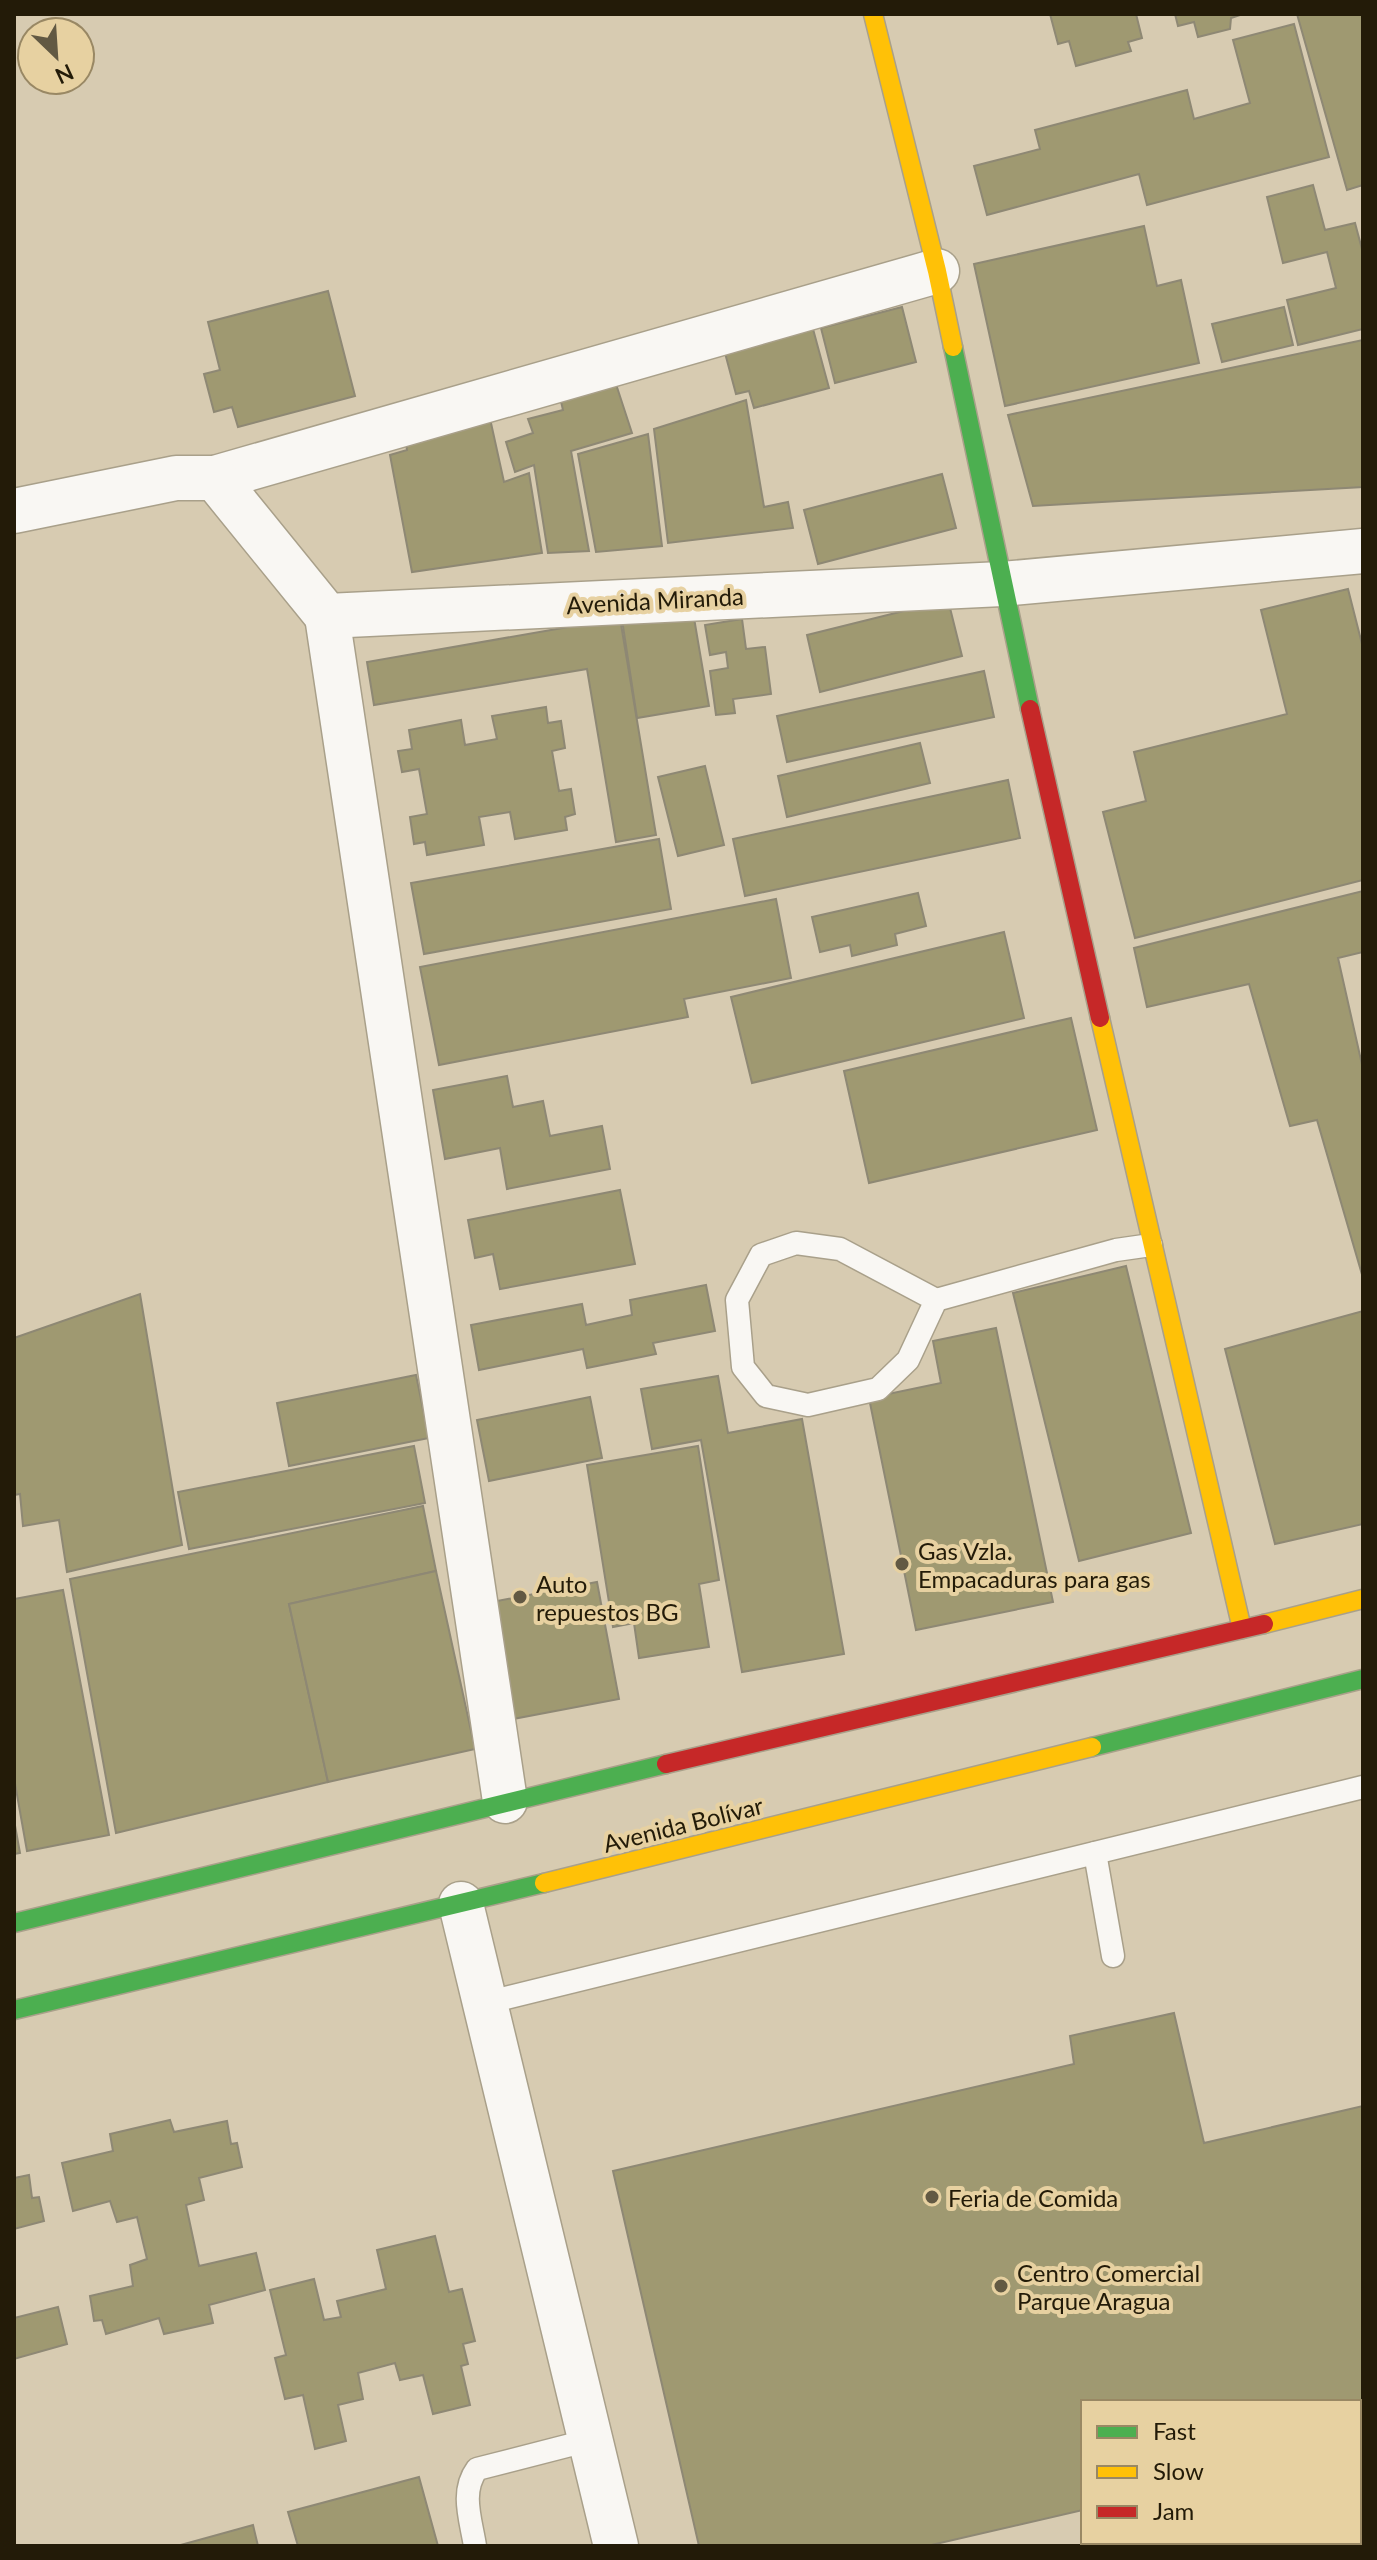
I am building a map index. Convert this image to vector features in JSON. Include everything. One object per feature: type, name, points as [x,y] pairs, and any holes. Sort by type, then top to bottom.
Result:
[{"type":"main road","points":[[873,14],[937,271],[1002,584],[1151,1245],[1242,1629]]},
{"type":"main road","points":[[14,1923],[505,1801],[1363,1599]]},
{"type":"main road","name":"Avenida Bolívar","points":[[14,2010],[461,1904],[1363,1679]]},
{"type":"street","points":[[14,511],[176,478],[215,478],[937,271]]},
{"type":"street","points":[[215,478],[327,616],[505,1801]]},
{"type":"street","name":"Avenida Miranda","points":[[327,616],[1002,584],[1363,551]]},
{"type":"street","points":[[461,1904],[616,2546]]},
{"type":"lane","points":[[936,1300],[908,1360],[878,1389],[808,1405],[766,1396],[743,1367],[737,1300],[761,1255],[796,1243],[840,1249],[936,1300],[1116,1250],[1151,1245]]},
{"type":"lane","points":[[485,2003],[1363,1787]]},
{"type":"lane","points":[[1095,1853],[1113,1956]]},
{"type":"lane","points":[[475,2546],[468,2482],[477,2469],[590,2440]]},
{"type":"building","points":[[1050,14],[1136,14],[1142,38],[1128,42],[1131,51],[1076,66],[1069,41],[1058,44]]},
{"type":"building","points":[[1175,14],[1243,14],[1231,18],[1230,29],[1198,37],[1194,22],[1178,26]]},
{"type":"building","points":[[1297,14],[1363,14],[1363,185],[1347,190]]},
{"type":"building","points":[[1294,24],[1329,157],[1147,205],[1139,174],[987,215],[974,166],[1040,149],[1035,130],[1187,90],[1194,119],[1250,103],[1233,40]]},
{"type":"building","points":[[1313,185],[1325,230],[1355,223],[1363,253],[1363,329],[1298,345],[1287,300],[1336,288],[1327,252],[1283,263],[1267,197]]},
{"type":"building","points":[[1144,226],[1157,286],[1181,280],[1199,363],[1005,406],[974,264]]},
{"type":"building","points":[[328,291],[355,396],[238,427],[232,407],[214,412],[204,374],[220,370],[208,322]]},
{"type":"building","points":[[902,307],[916,362],[835,383],[821,328]]},
{"type":"building","points":[[1284,307],[1293,345],[1222,362],[1212,324]]},
{"type":"building","points":[[813,329],[829,388],[754,408],[749,391],[736,394],[725,353]]},
{"type":"building","points":[[1363,340],[1363,487],[1033,506],[1008,415]]},
{"type":"building","points":[[614,378],[632,433],[571,451],[589,551],[548,553],[534,465],[515,472],[506,442],[533,433],[528,419],[563,410],[559,393]]},
{"type":"building","points":[[746,400],[764,507],[788,502],[793,528],[668,543],[654,429]]},
{"type":"building","points":[[489,414],[504,482],[529,473],[542,553],[412,572],[390,455],[407,450],[405,438]]},
{"type":"building","points":[[648,434],[662,546],[596,552],[578,454]]},
{"type":"building","points":[[942,474],[956,528],[818,564],[804,510]]},
{"type":"building","points":[[1348,589],[1363,648],[1363,880],[1135,938],[1103,812],[1146,801],[1134,752],[1287,714],[1261,610]]},
{"type":"building","points":[[948,600],[962,656],[820,692],[807,635]]},
{"type":"building","points":[[620,618],[656,835],[616,842],[587,669],[374,705],[367,662]]},
{"type":"building","points":[[694,618],[709,706],[637,718],[622,620]]},
{"type":"building","points":[[742,619],[746,649],[765,647],[771,694],[733,699],[735,713],[716,715],[710,671],[728,668],[726,652],[710,655],[705,625]]},
{"type":"building","points":[[984,671],[994,717],[787,762],[777,716]]},
{"type":"building","points":[[546,707],[548,723],[561,721],[565,748],[552,751],[559,791],[571,789],[575,814],[565,817],[567,830],[515,839],[510,812],[479,817],[484,845],[427,855],[425,842],[414,844],[410,817],[427,814],[419,769],[402,772],[398,751],[412,749],[409,730],[461,720],[465,745],[497,739],[492,716]]},
{"type":"building","points":[[920,743],[930,783],[787,817],[778,776]]},
{"type":"building","points":[[705,766],[724,845],[678,856],[658,777]]},
{"type":"building","points":[[1008,780],[1020,838],[745,896],[733,839]]},
{"type":"building","points":[[659,839],[671,909],[424,954],[411,883]]},
{"type":"building","points":[[1363,891],[1363,952],[1338,958],[1363,1069],[1363,1278],[1317,1120],[1290,1126],[1249,984],[1147,1007],[1134,948]]},
{"type":"building","points":[[918,893],[926,926],[895,934],[897,945],[852,956],[850,945],[820,952],[812,917]]},
{"type":"building","points":[[776,899],[791,978],[684,999],[688,1017],[439,1065],[420,967]]},
{"type":"building","points":[[1004,932],[1024,1018],[752,1083],[731,997]]},
{"type":"building","points":[[1071,1018],[1097,1130],[869,1183],[844,1071]]},
{"type":"building","points":[[507,1076],[513,1107],[543,1101],[550,1136],[602,1126],[610,1169],[507,1189],[500,1148],[445,1159],[433,1090]]},
{"type":"building","points":[[620,1190],[635,1264],[500,1289],[493,1254],[475,1258],[468,1220]]},
{"type":"building","points":[[1126,1266],[1191,1533],[1079,1561],[1013,1293]]},
{"type":"building","points":[[706,1285],[715,1331],[653,1343],[656,1354],[587,1368],[583,1349],[479,1370],[471,1325],[582,1304],[586,1325],[632,1315],[630,1300]]},
{"type":"building","points":[[140,1294],[182,1545],[67,1572],[59,1520],[23,1526],[20,1494],[14,1495],[14,1338]]},
{"type":"building","points":[[1363,1311],[1363,1524],[1275,1544],[1225,1349]]},
{"type":"building","points":[[996,1328],[1053,1602],[916,1630],[869,1398],[941,1383],[933,1341]]},
{"type":"building","points":[[416,1375],[429,1438],[289,1466],[277,1403]]},
{"type":"building","points":[[718,1376],[728,1433],[802,1419],[844,1654],[742,1672],[701,1440],[652,1449],[641,1389]]},
{"type":"building","points":[[590,1397],[602,1458],[489,1481],[477,1420]]},
{"type":"building","points":[[414,1446],[425,1503],[189,1549],[178,1492]]},
{"type":"building","points":[[698,1446],[719,1580],[699,1584],[709,1647],[639,1658],[634,1623],[613,1627],[587,1465]]},
{"type":"building","points":[[423,1506],[436,1571],[289,1604],[328,1782],[116,1833],[70,1579]]},
{"type":"building","points":[[436,1571],[475,1749],[328,1782],[289,1604]]},
{"type":"building","points":[[597,1582],[619,1699],[513,1719],[492,1602]]},
{"type":"building","points":[[63,1590],[109,1835],[27,1851],[14,1778],[14,1599]]},
{"type":"building","points":[[14,1820],[20,1853],[14,1854]]},
{"type":"building","name":"Centro Comercial Parque Aragua","points":[[1174,2013],[1204,2143],[1363,2106],[1363,2468],[1361,2400],[1081,2400],[1081,2510],[927,2546],[699,2546],[613,2171],[1074,2064],[1070,2036]]},
{"type":"building","points":[[170,2120],[174,2132],[227,2121],[231,2144],[237,2143],[242,2167],[199,2178],[204,2200],[186,2205],[199,2266],[256,2253],[265,2290],[209,2305],[213,2323],[164,2334],[159,2318],[106,2334],[102,2320],[94,2321],[90,2296],[133,2286],[130,2265],[147,2259],[137,2217],[117,2222],[110,2201],[73,2211],[62,2163],[113,2151],[110,2134]]},
{"type":"building","points":[[29,2175],[32,2198],[39,2197],[44,2221],[14,2229],[14,2178]]},
{"type":"building","points":[[435,2236],[449,2292],[462,2289],[475,2341],[463,2344],[468,2364],[461,2366],[470,2405],[433,2414],[423,2375],[400,2380],[395,2363],[358,2373],[363,2399],[338,2405],[346,2441],[315,2449],[303,2395],[285,2399],[275,2358],[286,2355],[270,2290],[314,2279],[324,2320],[341,2317],[337,2301],[386,2289],[377,2250]]},
{"type":"building","points":[[58,2307],[67,2344],[14,2359],[14,2318]]},
{"type":"building","points":[[419,2477],[438,2546],[298,2546],[288,2512]]},
{"type":"building","points":[[253,2525],[258,2546],[177,2546]]},
{"type":"traffic: fast","points":[[953,347],[1030,709]]},
{"type":"traffic: fast","points":[[1092,1747],[1363,1679]]},
{"type":"traffic: fast","points":[[14,1923],[666,1764]]},
{"type":"traffic: fast","points":[[14,2010],[544,1883]]},
{"type":"traffic: slow","points":[[873,14],[953,347]]},
{"type":"traffic: slow","points":[[1100,1018],[1242,1629]]},
{"type":"traffic: slow","points":[[1264,1624],[1363,1599]]},
{"type":"traffic: slow","points":[[544,1883],[1092,1747]]},
{"type":"traffic: jam","points":[[1030,709],[1100,1018]]},
{"type":"traffic: jam","points":[[666,1764],[1264,1624]]},
{"type":"place","name":"Gas Vzla. Empacaduras para gas","points":[[902,1564]]},
{"type":"place","name":"Auto repuestos BG","points":[[520,1597]]},
{"type":"place","name":"Feria de Comida","points":[[932,2197]]},
{"type":"place","name":"Centro Comercial Parque Aragua","points":[[1001,2286]]}]
